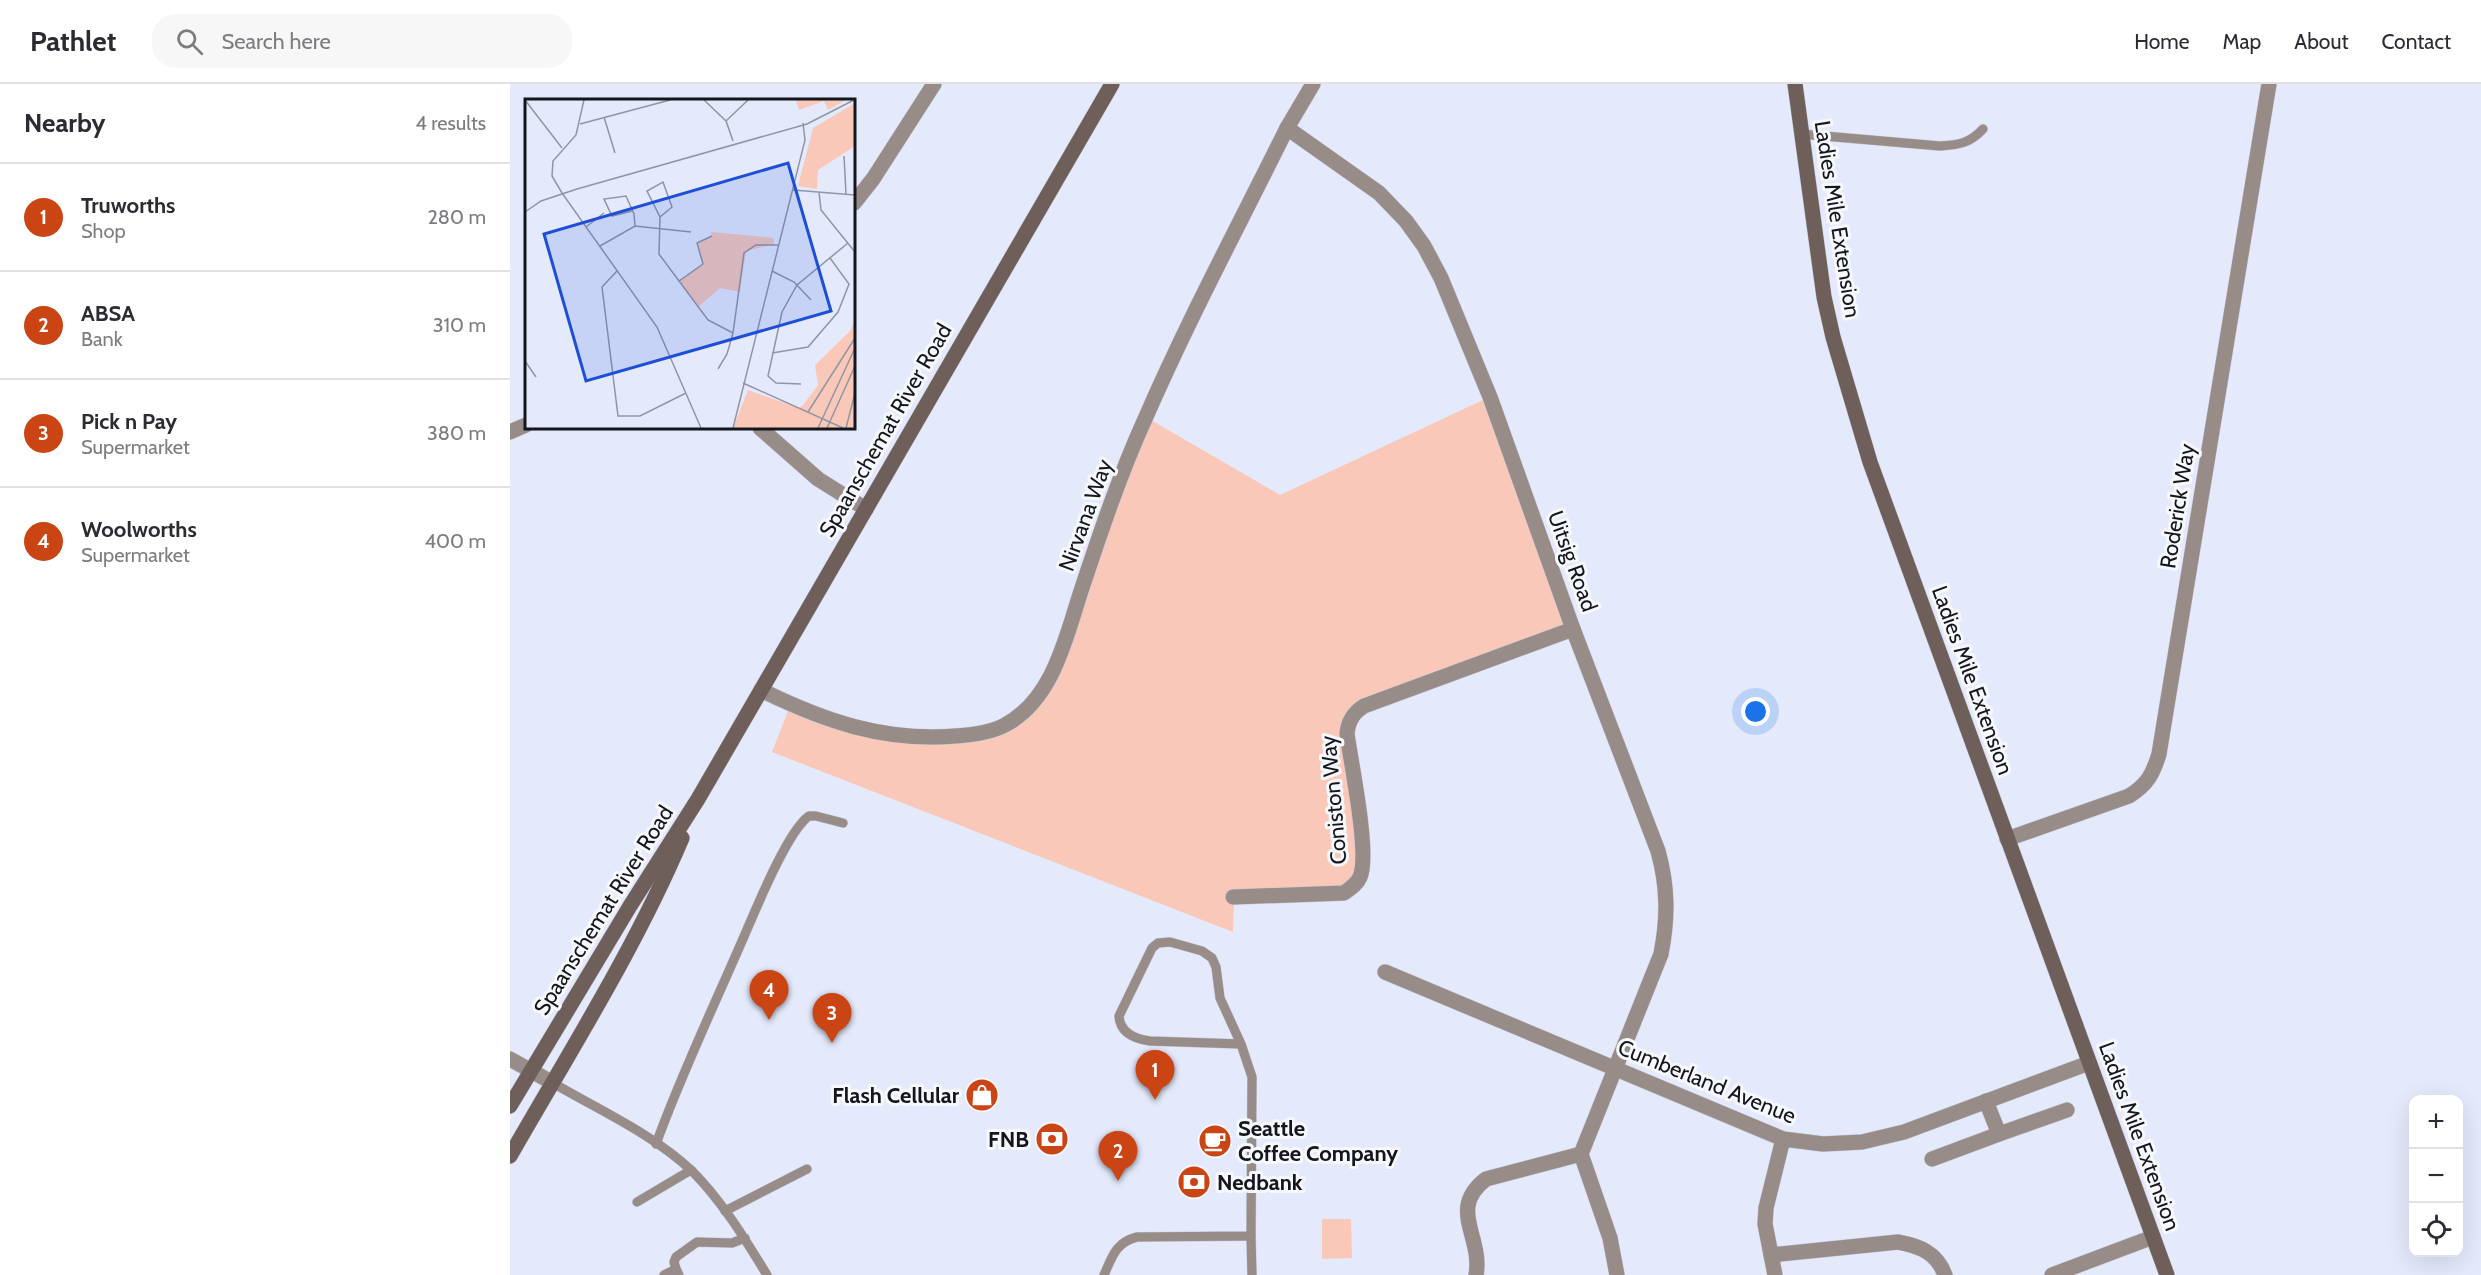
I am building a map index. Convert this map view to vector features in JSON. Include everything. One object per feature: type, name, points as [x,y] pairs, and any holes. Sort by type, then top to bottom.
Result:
[{"type":"main road","name":"Spaanschemat River Road","points":[[510,1106],[630,906],[698,799],[1112,84]]},
{"type":"main road","name":"Ladies Mile Extension","points":[[1795,84],[1819,269],[1833,337],[1870,462],[2167,1275]]},
{"type":"main road","name":"Spaanschemat River Road","points":[[510,1156],[615,976],[651,909],[698,799]]},
{"type":"street","points":[[855,202],[873,179],[934,84]]},
{"type":"street","name":"Nirvana Way","points":[[761,690],[817,717],[898,737],[965,736],[989,732],[1005,725],[1032,705],[1053,669],[1108,511],[1144,421],[1287,128],[1313,84]]},
{"type":"street","name":"Roderick Way","points":[[2007,839],[2129,796],[2142,788],[2153,774],[2159,754],[2269,84]]},
{"type":"street","name":"Uitsig Road","points":[[1287,128],[1379,193],[1406,221],[1424,246],[1441,278],[1490,397],[1658,851],[1665,876],[1666,928],[1661,954],[1581,1154]]},
{"type":"street","points":[[510,432],[525,426]]},
{"type":"street","points":[[761,429],[818,478],[866,509]]},
{"type":"street","name":"Coniston Way","points":[[1233,897],[1344,893],[1360,878],[1364,853],[1347,734],[1348,725],[1357,711],[1364,706],[1574,629]]},
{"type":"street","name":"Cumberland Avenue","points":[[1384,972],[1783,1139],[1823,1144],[1862,1142],[1904,1132],[2090,1063]]},
{"type":"street","points":[[510,1059],[553,1083]]},
{"type":"street","points":[[1986,1101],[1999,1134]]},
{"type":"street","points":[[1932,1159],[2067,1110]]},
{"type":"street","points":[[1775,1275],[1766,1224],[1766,1208],[1783,1139]]},
{"type":"street","points":[[1476,1275],[1477,1253],[1467,1212],[1469,1197],[1476,1186],[1486,1179],[1581,1154],[1610,1238],[1617,1275]]},
{"type":"street","points":[[2052,1275],[2153,1237]]},
{"type":"street","points":[[1771,1255],[1898,1242],[1917,1246],[1934,1256],[1945,1275]]},
{"type":"lane","points":[[1801,134],[1940,146],[1960,145],[1973,139],[1983,129]]},
{"type":"lane","points":[[656,1144],[675,1091],[765,889],[798,827],[809,816],[843,823]]},
{"type":"lane","points":[[1241,1044],[1150,1041],[1138,1039],[1123,1029],[1119,1016],[1152,948],[1158,943],[1170,942],[1203,951],[1212,958],[1216,967],[1220,998],[1241,1044],[1252,1077],[1252,1275]]},
{"type":"lane","points":[[553,1083],[656,1144],[691,1170],[745,1238],[767,1275]]},
{"type":"lane","points":[[725,1211],[807,1169]]},
{"type":"lane","points":[[637,1202],[691,1170]]},
{"type":"lane","points":[[1104,1275],[1113,1254],[1125,1240],[1137,1237],[1251,1236]]},
{"type":"lane","points":[[664,1275],[678,1272],[674,1262],[675,1257],[697,1242],[732,1243],[745,1238]]},
{"type":"shaded area","points":[[1485,399],[1573,629],[1351,717],[1364,853],[1355,886],[1234,897],[1233,932],[772,752],[790,706],[843,726],[966,734],[1014,717],[1046,680],[1144,416],[1280,495]]},
{"type":"shaded area","points":[[1322,1219],[1351,1219],[1352,1258],[1322,1259]]},
{"type":"place","name":"Woolworths","points":[[769,1020]]},
{"type":"place","name":"Pick n Pay","points":[[832,1043]]},
{"type":"place","name":"Flash Cellular","points":[[982,1095]]},
{"type":"place","name":"Truworths","points":[[1155,1100]]},
{"type":"place","name":"FNB","points":[[1052,1139]]},
{"type":"place","name":"Seattle Coffee Company","points":[[1215,1141]]},
{"type":"place","name":"ABSA","points":[[1118,1181]]},
{"type":"place","name":"Nedbank","points":[[1194,1182]]}]
